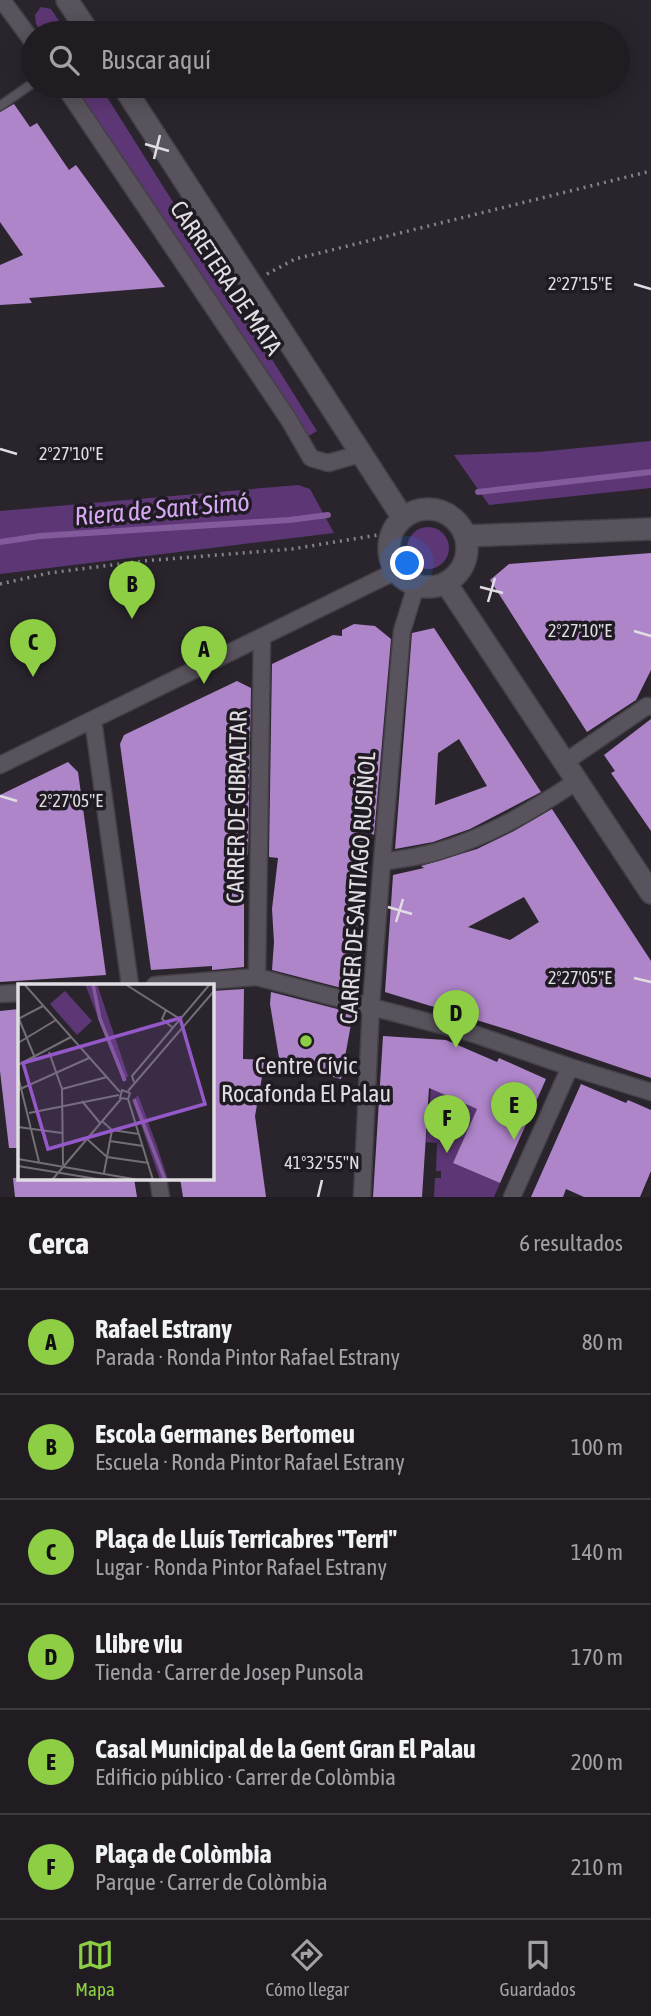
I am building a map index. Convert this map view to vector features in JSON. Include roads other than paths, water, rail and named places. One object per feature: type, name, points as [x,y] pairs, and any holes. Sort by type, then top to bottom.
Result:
[{"type":"street","points":[[67,0],[81,21]]},
{"type":"street","points":[[2,1],[21,26]]},
{"type":"street","name":"CARRETERA DE MATA","points":[[72,98],[282,408],[311,458],[328,464],[360,454]]},
{"type":"street","name":"CARRETERA DE MATA","points":[[131,98],[360,454],[398,525]]},
{"type":"street","points":[[426,509],[443,512],[458,522],[466,536],[467,555],[464,565],[454,578],[432,588],[416,586],[405,580],[396,571],[390,558],[389,545],[398,525],[426,509]]},
{"type":"street","points":[[466,536],[651,529]]},
{"type":"street","points":[[0,765],[396,571]]},
{"type":"street","points":[[446,583],[651,893]]},
{"type":"street","name":"CARRER DE SANTIAGO RUSIÑOL","points":[[362,1197],[371,1005],[402,631],[416,586]]},
{"type":"street","name":"CARRER DE GIBRALTAR","points":[[257,977],[261,637]]},
{"type":"street","points":[[565,762],[650,704]]},
{"type":"street","points":[[93,720],[130,984]]},
{"type":"street","points":[[382,862],[434,852],[484,835],[533,811],[577,781]]},
{"type":"street","points":[[168,984],[257,977],[471,1033],[651,1092]]},
{"type":"street","points":[[0,994],[18,993]]},
{"type":"street","points":[[512,1197],[570,1067]]},
{"type":"lane","points":[[0,106],[21,91]]},
{"type":"waterway","name":"Riera de Sant Simó","points":[[478,492],[651,472]]},
{"type":"waterway","name":"Riera de Sant Simó","points":[[0,542],[40,536],[289,520],[328,515]]},
{"type":"place","name":"Escola Germanes Bertomeu","points":[[132,619]]},
{"type":"place","name":"Plaça de Lluís Terricabres \"Terri\"","points":[[33,677]]},
{"type":"place","name":"Rafael Estrany","points":[[204,684]]},
{"type":"place","name":"Centre Cívic Rocafonda El Palau","points":[[306,1041]]},
{"type":"place","name":"Llibre viu","points":[[456,1048]]},
{"type":"place","name":"Casal Municipal de la Gent Gran El Palau","points":[[514,1140]]},
{"type":"place","name":"Plaça de Colòmbia","points":[[447,1153]]}]
